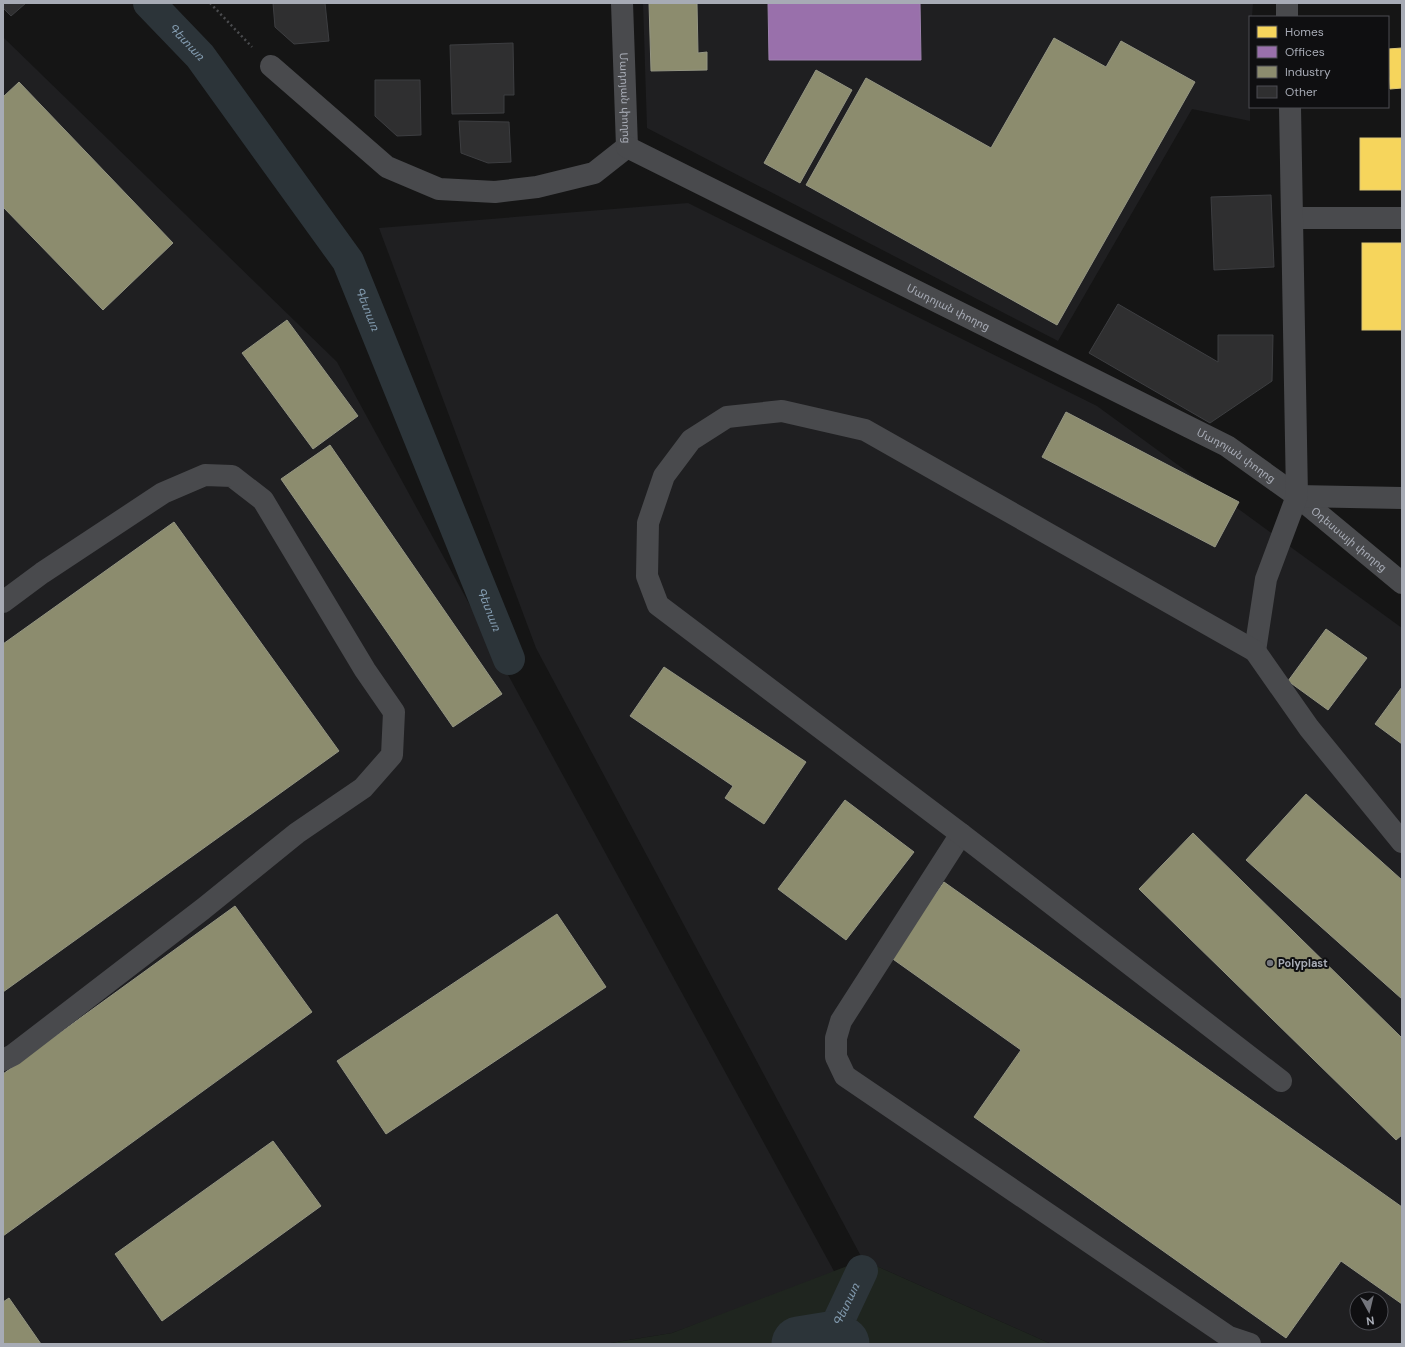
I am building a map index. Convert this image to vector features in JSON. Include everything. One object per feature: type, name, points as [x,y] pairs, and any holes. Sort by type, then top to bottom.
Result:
[{"type":"street","name":"Մադոյան փողոց","points":[[622,3],[627,147],[1227,446],[1297,496]]},
{"type":"street","points":[[1287,3],[1288,16]]},
{"type":"street","points":[[270,66],[387,167],[439,188],[495,192],[537,186],[594,173],[627,147]]},
{"type":"street","points":[[1255,651],[1266,579],[1297,496],[1290,108]]},
{"type":"street","points":[[1292,218],[1402,218]]},
{"type":"street","points":[[1281,1080],[961,834],[658,605],[647,576],[648,523],[664,476],[691,440],[727,417],[782,411],[865,430],[1255,651],[1309,728],[1402,842]]},
{"type":"street","points":[[3,602],[42,573],[163,493],[205,475],[232,476],[263,500],[365,670],[394,712],[392,754],[362,788],[297,833],[203,909],[13,1055],[3,1060]]},
{"type":"street","points":[[1297,496],[1402,498]]},
{"type":"street","name":"Օդեսսայի փողոց","points":[[1297,496],[1402,583]]},
{"type":"street","points":[[961,834],[841,1021],[836,1038],[836,1057],[845,1076],[1227,1341],[1250,1344]]},
{"type":"path","points":[[210,3],[270,66]]},
{"type":"shaded area","points":[[643,3],[1253,3],[1252,16],[1249,16],[1250,121],[1192,109],[1058,341],[647,128]]},
{"type":"shaded area","points":[[3,37],[337,362],[835,1273],[672,1333],[605,1344],[3,1344]]},
{"type":"shaded area","points":[[688,203],[1097,406],[1402,628],[1402,1344],[1051,1344],[863,1260],[536,648],[379,228]]},
{"type":"shaded area","points":[[863,1260],[1051,1344],[605,1344],[672,1333]]},
{"type":"building: Homes","points":[[1402,48],[1402,88],[1390,89],[1389,49]]},
{"type":"building: Homes","points":[[1360,138],[1402,138],[1402,190],[1360,190]]},
{"type":"building: Homes","points":[[1362,243],[1402,243],[1402,330],[1362,330]]},
{"type":"building: Offices","points":[[768,3],[920,3],[921,60],[769,60]]},
{"type":"building: Industry","points":[[649,3],[697,3],[698,53],[707,52],[707,70],[651,71]]},
{"type":"building: Industry","points":[[1054,38],[1106,67],[1121,41],[1195,82],[1057,325],[806,185],[866,78],[991,148]]},
{"type":"building: Industry","points":[[816,70],[852,90],[800,183],[764,163]]},
{"type":"building: Industry","points":[[19,82],[173,243],[103,310],[3,207],[3,97]]},
{"type":"building: Industry","points":[[287,320],[358,416],[313,449],[242,353]]},
{"type":"building: Industry","points":[[1066,412],[1239,502],[1215,547],[1042,457]]},
{"type":"building: Industry","points":[[330,445],[502,694],[453,727],[281,479]]},
{"type":"building: Industry","points":[[174,522],[339,751],[3,992],[3,644]]},
{"type":"building: Industry","points":[[1326,629],[1367,658],[1328,710],[1288,681]]},
{"type":"building: Industry","points":[[664,667],[806,762],[764,824],[725,798],[733,786],[630,716]]},
{"type":"building: Industry","points":[[1402,687],[1402,744],[1375,724]]},
{"type":"building: Industry","points":[[1306,794],[1402,880],[1402,999],[1246,860]]},
{"type":"building: Industry","points":[[845,800],[914,852],[846,940],[778,889]]},
{"type":"building: Industry","name":"Polyplast","points":[[1193,833],[1402,1038],[1402,1135],[1396,1140],[1139,889]]},
{"type":"building: Industry","points":[[944,882],[1402,1207],[1402,1304],[1389,1295],[1389,1291],[1384,1291],[1341,1261],[1286,1338],[974,1117],[1021,1050],[890,957]]},
{"type":"building: Industry","points":[[235,906],[312,1012],[3,1236],[3,1074]]},
{"type":"building: Industry","points":[[557,914],[606,987],[386,1134],[337,1061]]},
{"type":"building: Industry","points":[[273,1141],[321,1206],[162,1321],[115,1254]]},
{"type":"building: Industry","points":[[9,1298],[41,1344],[3,1344],[3,1302]]},
{"type":"building: Other","points":[[3,3],[26,3],[11,16],[3,8]]},
{"type":"building: Other","points":[[273,3],[325,3],[329,41],[294,44],[275,27]]},
{"type":"building: Other","points":[[513,43],[514,95],[504,95],[504,113],[452,114],[450,45]]},
{"type":"building: Other","points":[[375,80],[420,80],[421,135],[397,136],[375,116]]},
{"type":"building: Other","points":[[459,121],[509,122],[511,162],[488,163],[461,153]]},
{"type":"building: Other","points":[[1271,195],[1274,267],[1214,270],[1211,197]]},
{"type":"building: Other","points":[[1118,304],[1218,362],[1218,335],[1273,335],[1272,381],[1210,423],[1089,353]]},
{"type":"waterway","name":"Գետառ","points":[[149,3],[200,56],[348,261],[509,659]]},
{"type":"waterway","name":"Գետառ","points":[[830,1339],[862,1271]]},
{"type":"waterway","points":[[799,1344],[830,1339],[842,1344]]},
{"type":"place","name":"Polyplast","points":[[1270,963]]}]
